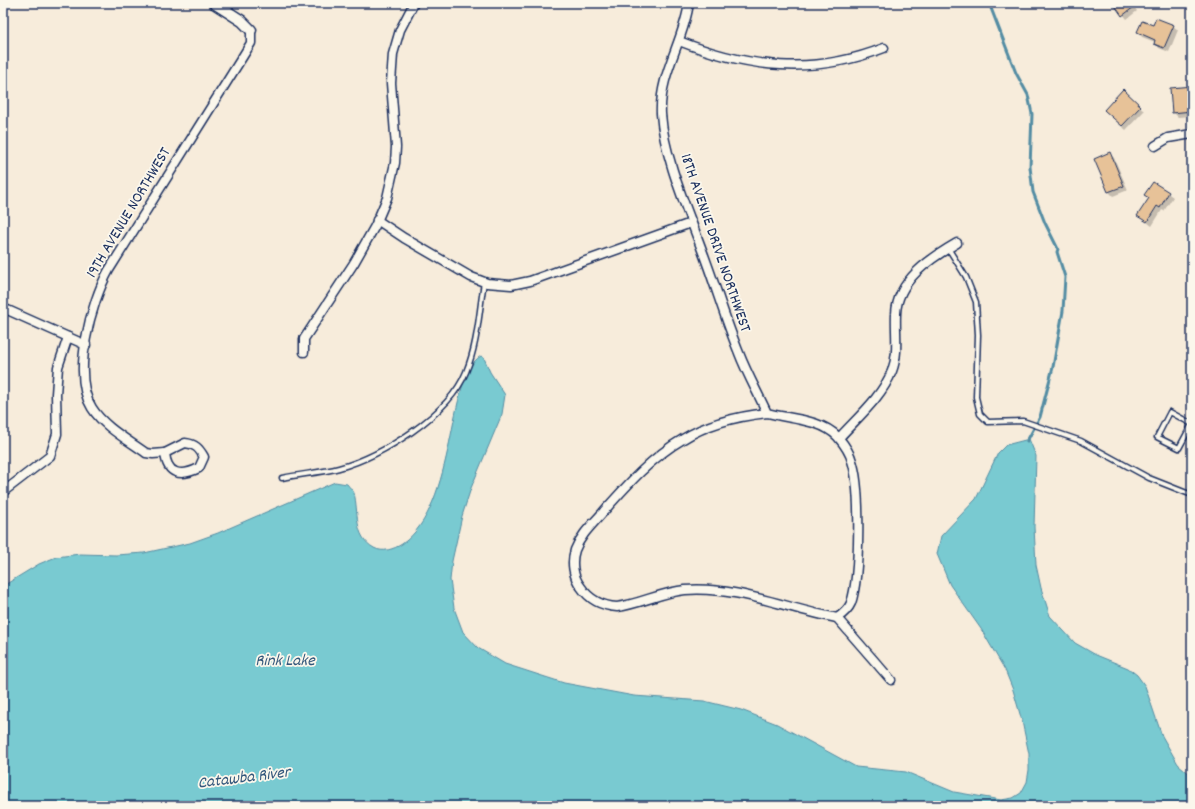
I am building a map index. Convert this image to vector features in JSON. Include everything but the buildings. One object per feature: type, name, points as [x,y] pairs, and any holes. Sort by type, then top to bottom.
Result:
[{"type":"street","points":[[214,3],[242,21],[251,30]]},
{"type":"street","points":[[304,352],[304,338],[354,263],[378,220],[389,193],[395,163],[395,129],[391,83],[393,54],[400,30],[414,3]]},
{"type":"street","name":"18TH AVENUE DRIVE NORTHWEST","points":[[690,3],[685,27],[670,61],[664,81],[661,113],[669,153],[691,223],[740,358],[767,413]]},
{"type":"street","name":"19TH AVENUE NORTHWEST","points":[[165,452],[166,463],[169,468],[174,472],[183,474],[199,468],[204,457],[200,450],[192,444],[185,443],[165,452],[153,454],[146,453],[102,421],[92,408],[83,386],[82,366],[90,318],[103,281],[251,43],[251,30]]},
{"type":"street","points":[[679,42],[709,53],[735,60],[790,67],[845,61],[884,48]]},
{"type":"street","points":[[1155,146],[1168,138],[1192,134]]},
{"type":"street","points":[[378,220],[404,238],[471,276],[484,282],[504,285],[530,281],[691,223]]},
{"type":"street","points":[[839,438],[883,388],[888,380],[896,352],[896,312],[905,286],[926,264],[957,243]]},
{"type":"street","points":[[3,308],[86,345]]},
{"type":"street","points":[[3,492],[50,456],[57,434],[56,394],[58,367],[68,337]]},
{"type":"street","points":[[837,618],[844,614],[850,604],[855,584],[857,555],[856,482],[852,460],[839,438],[834,433],[813,423],[767,413],[725,422],[694,433],[673,445],[653,460],[628,485],[579,541],[573,563],[577,583],[591,598],[609,606],[626,606],[679,591],[710,590],[762,599],[837,618],[890,680]]},
{"type":"lane","points":[[948,248],[966,277],[976,302],[978,335],[976,397],[980,414],[988,422],[1023,422],[1081,441],[1149,478],[1192,495]]},
{"type":"lane","points":[[282,478],[339,468],[377,453],[420,427],[449,398],[466,373],[474,349],[484,282]]},
{"type":"lane","points":[[1170,412],[1192,424],[1180,448],[1157,437],[1170,412]]},
{"type":"water","name":"Rink Lake","points":[[481,356],[484,358],[490,372],[505,395],[502,414],[471,488],[462,516],[452,561],[450,580],[454,608],[463,632],[478,648],[505,664],[564,683],[634,696],[704,701],[741,710],[777,724],[856,767],[906,772],[954,792],[1001,800],[1013,798],[1021,793],[1027,782],[1029,754],[1022,721],[1013,690],[1005,670],[981,629],[950,585],[937,554],[941,536],[976,499],[998,453],[1006,445],[1029,439],[1036,456],[1034,527],[1036,565],[1041,588],[1050,616],[1075,643],[1096,655],[1128,668],[1137,675],[1145,686],[1162,736],[1178,764],[1192,776],[1192,806],[3,806],[3,586],[39,564],[56,557],[80,554],[116,555],[144,553],[190,543],[218,533],[335,482],[347,484],[353,492],[358,523],[367,543],[374,548],[381,550],[388,550],[396,547],[402,544],[420,526],[433,501],[442,473],[462,388],[470,368]]},
{"type":"waterway","points":[[989,3],[1016,73],[1028,95],[1032,114],[1030,167],[1033,192],[1045,223],[1058,249],[1057,252],[1065,277],[1063,311],[1053,367],[1040,417],[1027,441]]},
{"type":"water label","name":"Catawba River","points":[[244,779]]}]
